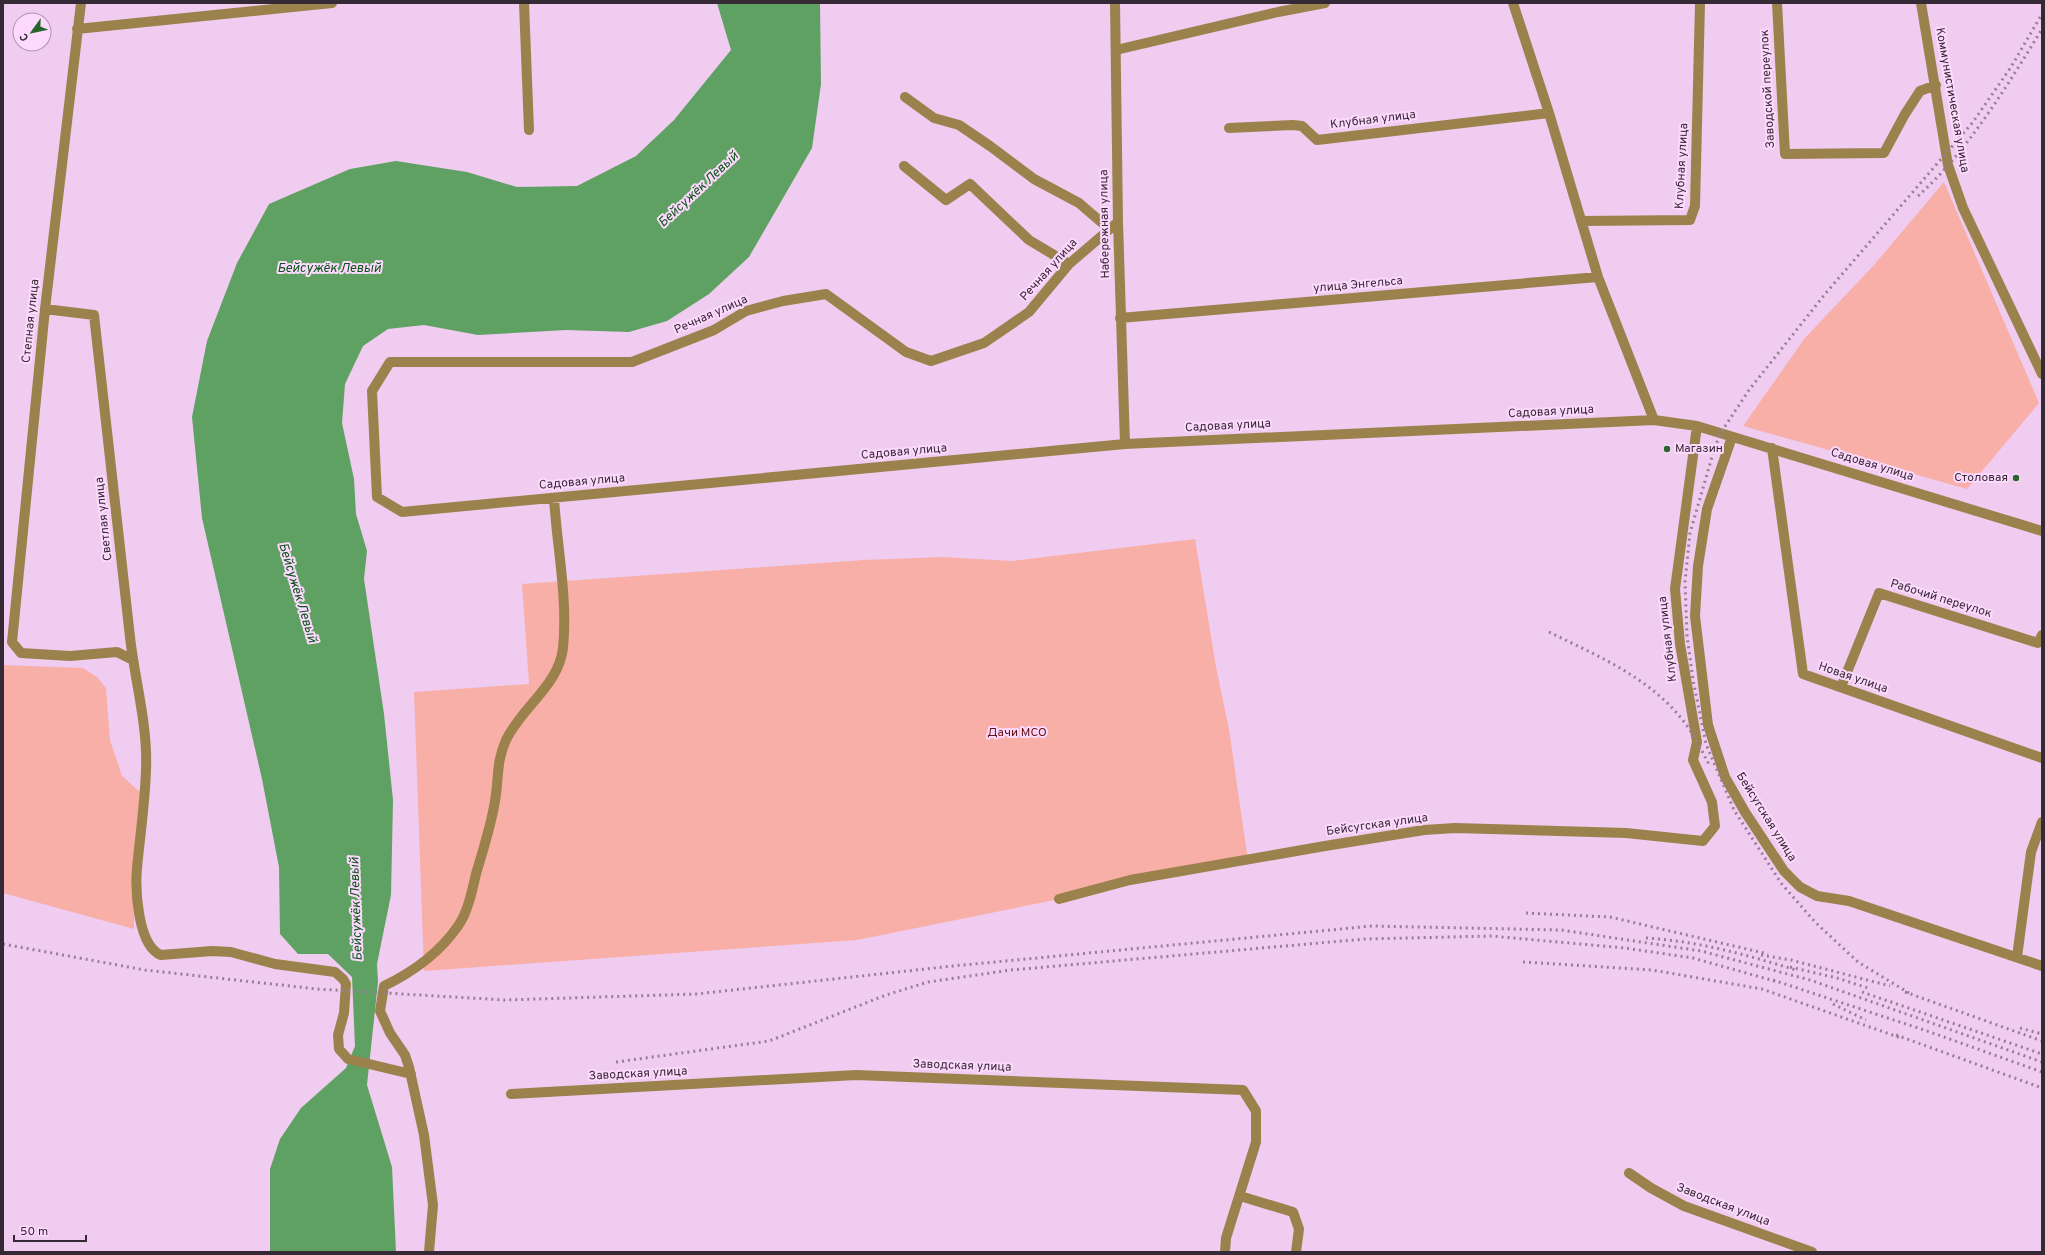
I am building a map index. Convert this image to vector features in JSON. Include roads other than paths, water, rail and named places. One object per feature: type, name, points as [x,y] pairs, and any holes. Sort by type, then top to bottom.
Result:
[{"type":"street","name":"Степная улица","points":[[80,3],[45,309],[12,642],[21,653],[70,656],[117,652],[133,660]]},
{"type":"street","points":[[77,29],[332,3]]},
{"type":"street","points":[[524,3],[529,130]]},
{"type":"street","name":"Набережная улица","points":[[1115,3],[1120,318],[1125,444]]},
{"type":"street","points":[[1116,50],[1278,12],[1325,3]]},
{"type":"street","points":[[1513,3],[1549,113],[1598,277],[1654,420]]},
{"type":"street","name":"Клубная улица","points":[[1581,221],[1690,220],[1695,206],[1700,3]]},
{"type":"street","name":"Заводской переулок","points":[[1777,3],[1785,154],[1884,153],[1904,114],[1920,91],[1936,85]]},
{"type":"street","name":"Коммунистическая улица","points":[[1921,3],[1936,85],[1948,164],[1963,208],[2042,374]]},
{"type":"street","points":[[905,97],[934,118],[959,125],[1034,179],[1079,203],[1108,228]]},
{"type":"street","name":"Клубная улица","points":[[1229,128],[1293,124],[1302,126],[1317,140],[1549,113]]},
{"type":"street","points":[[904,166],[946,200],[970,184],[1029,240],[1069,264]]},
{"type":"street","name":"Речная улица","points":[[402,512],[376,497],[372,391],[390,362],[632,362],[714,330],[746,311],[783,301],[826,294],[906,352],[931,361],[984,343],[1029,312],[1069,264],[1108,228],[1118,222]]},
{"type":"street","name":"улица Энгельса","points":[[1120,318],[1598,277]]},
{"type":"street","name":"Светлая улица","points":[[45,309],[94,315],[133,660],[143,720],[146,770],[136,877],[138,905],[147,941],[156,953],[162,955],[212,951],[231,952],[275,964],[335,972],[346,984],[344,1013],[338,1035],[339,1049],[343,1056],[348,1059],[411,1074]]},
{"type":"street","name":"Садовая улица","points":[[402,512],[1125,444],[1654,420],[1697,426],[2042,531]]},
{"type":"street","name":"Клубная улица","points":[[1697,426],[1675,590],[1680,644],[1697,742],[1693,760],[1712,802],[1715,826],[1703,841]]},
{"type":"street","name":"Бейсугская улица","points":[[1732,437],[1707,509],[1698,566],[1696,616],[1708,725],[1725,777],[1745,812],[1784,871],[1800,886],[1817,896],[1849,901],[2042,966]]},
{"type":"street","name":"Новая улица","points":[[1772,448],[1803,674],[2042,758]]},
{"type":"street","points":[[429,1252],[433,1205],[430,1172],[411,1074],[404,1054],[390,1033],[380,1011],[384,986],[406,975],[433,954],[459,925],[471,895],[489,830],[496,800],[497,767],[506,740],[522,714],[551,680],[559,665],[563,649],[563,589],[554,498]]},
{"type":"street","name":"Рабочий переулок","points":[[1841,687],[1879,593],[2038,643],[2042,635]]},
{"type":"street","points":[[2017,957],[2032,852],[2042,822]]},
{"type":"street","name":"Бейсугская улица","points":[[1059,899],[1130,880],[1424,830],[1455,828],[1626,833],[1703,841]]},
{"type":"street","name":"Заводская улица","points":[[511,1094],[856,1075],[1243,1090],[1256,1111],[1256,1142],[1226,1238],[1225,1252]]},
{"type":"street","name":"Заводская улица","points":[[1629,1173],[1651,1188],[1684,1206],[1812,1252]]},
{"type":"street","points":[[1240,1196],[1293,1212],[1299,1229],[1296,1252]]},
{"type":"water","name":"Бейсужёк Левый","points":[[717,3],[820,3],[821,84],[812,148],[749,257],[709,294],[667,321],[629,332],[566,330],[478,335],[424,325],[388,329],[363,346],[345,384],[342,423],[354,479],[356,514],[367,551],[364,579],[384,714],[393,800],[391,895],[377,964],[378,982],[367,1085],[392,1167],[396,1252],[270,1252],[270,1169],[280,1139],[301,1108],[346,1068],[355,1046],[352,977],[328,954],[298,954],[280,934],[279,867],[262,779],[202,518],[192,417],[207,341],[237,263],[269,204],[350,169],[396,161],[467,172],[517,187],[577,186],[636,156],[674,120],[731,50]]},
{"type":"railway","points":[[1909,993],[1858,962],[1815,922],[1781,883],[1734,810],[1706,744],[1693,680],[1687,636],[1685,582],[1690,533],[1720,434],[1749,390],[1825,294],[1973,122],[2011,67],[2042,14]]},
{"type":"railway","points":[[1918,196],[1954,159],[1986,117],[2042,29]]},
{"type":"railway","points":[[1549,632],[1605,659],[1656,693],[1685,723],[1710,766]]},
{"type":"railway","points":[[1526,913],[1610,917],[1768,954]]},
{"type":"railway","points":[[3,944],[145,970],[317,989],[505,1000],[696,994],[953,966],[1372,926],[1561,930],[1701,951],[1810,980],[2042,1062]]},
{"type":"railway","points":[[616,1062],[769,1041],[886,995],[928,982],[1011,970],[1365,939],[1491,936],[1625,948],[1693,958],[1778,982]]},
{"type":"railway","points":[[1646,938],[1703,945],[1796,970]]},
{"type":"railway","points":[[1761,955],[1791,960],[1890,986]]},
{"type":"railway","points":[[1523,962],[1652,970],[1762,989],[1901,1038]]},
{"type":"railway","points":[[1790,967],[1837,978],[1871,989]]},
{"type":"railway","points":[[1773,980],[1930,1032],[2042,1072]]},
{"type":"railway","points":[[1862,992],[2042,1054]]},
{"type":"railway","points":[[1905,992],[2042,1041]]},
{"type":"railway","points":[[1833,1004],[1866,1020]]},
{"type":"railway","points":[[2020,1028],[2042,1034]]},
{"type":"railway","points":[[1896,1035],[2042,1088]]},
{"type":"place","name":"Магазин","points":[[1667,449]]},
{"type":"place","name":"Столовая","points":[[2016,478]]},
{"type":"park label","name":"Дачи МСО","points":[[1017,733]]}]
